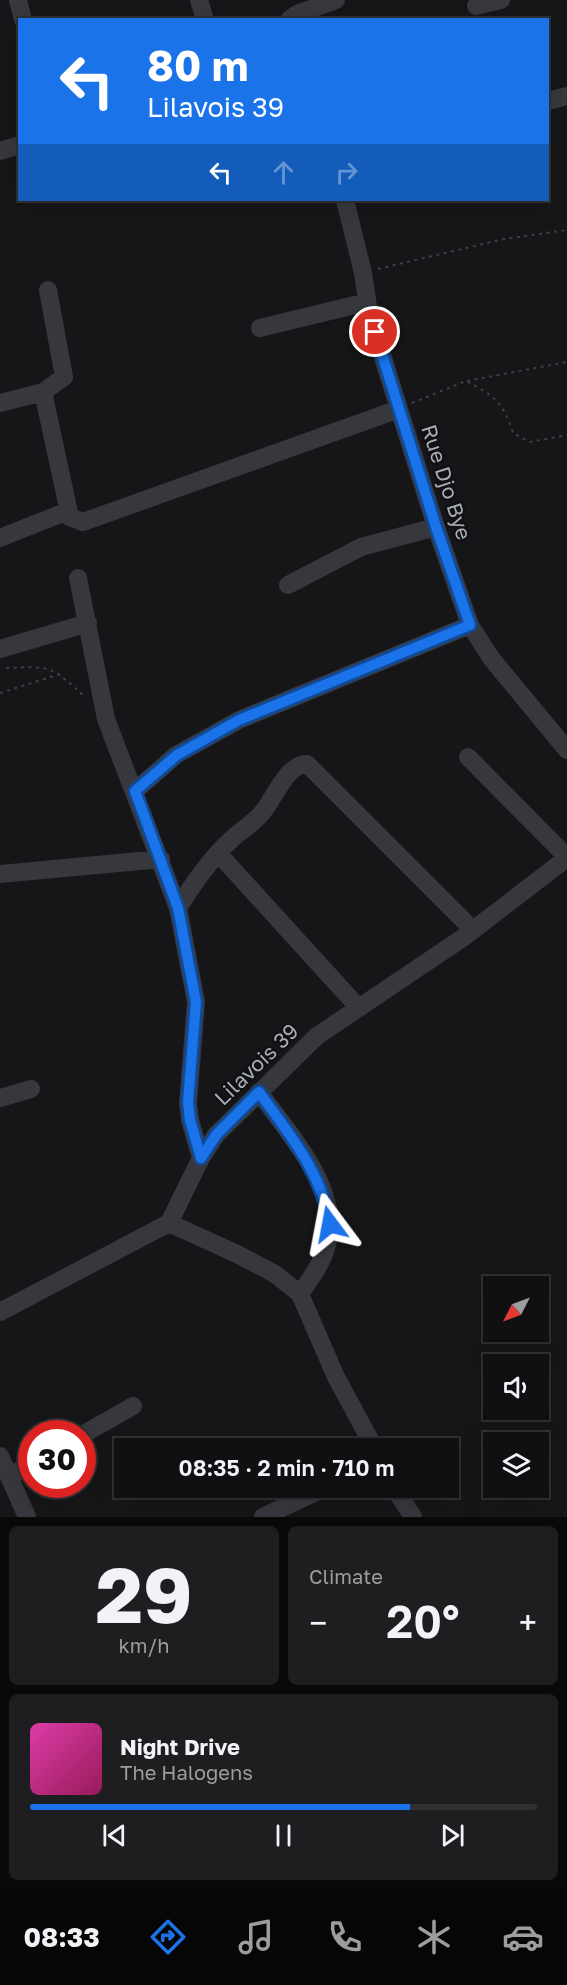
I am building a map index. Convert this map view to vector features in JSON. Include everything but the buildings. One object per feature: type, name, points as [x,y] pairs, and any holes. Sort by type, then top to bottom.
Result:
[{"type":"street","points":[[18,0],[22,18]]},
{"type":"street","points":[[199,0],[204,18]]},
{"type":"street","points":[[291,18],[336,0]]},
{"type":"street","points":[[476,6],[501,0]]},
{"type":"street","points":[[549,101],[567,96]]},
{"type":"street","points":[[0,151],[18,146]]},
{"type":"street","name":"Rue Djo Bye","points":[[345,201],[368,302],[399,409],[470,625],[491,658],[567,750]]},
{"type":"street","points":[[0,403],[43,392],[64,377],[48,290]]},
{"type":"street","points":[[261,328],[368,302]]},
{"type":"street","points":[[43,392],[68,511],[72,519],[83,522],[399,409]]},
{"type":"street","points":[[0,538],[68,511]]},
{"type":"street","points":[[288,585],[361,548],[436,527]]},
{"type":"street","points":[[78,578],[106,719],[178,908],[196,1002],[188,1102],[190,1120],[201,1158]]},
{"type":"street","points":[[0,649],[88,623]]},
{"type":"street","points":[[135,791],[177,755],[239,720],[470,625]]},
{"type":"street","points":[[468,757],[567,857]]},
{"type":"street","points":[[178,908],[201,870],[258,818],[291,772],[300,765],[307,764],[320,774],[473,930]]},
{"type":"street","points":[[218,853],[359,1008]]},
{"type":"street","name":"Lilavois 39","points":[[170,1223],[201,1158],[216,1135],[317,1036],[473,930],[567,857]]},
{"type":"street","points":[[0,874],[161,859]]},
{"type":"street","points":[[0,1098],[31,1089]]},
{"type":"street","points":[[259,1092],[302,1153],[318,1181],[327,1207],[330,1224],[328,1242],[316,1270],[300,1294]]},
{"type":"street","points":[[0,1312],[170,1223],[275,1274],[300,1294],[336,1377],[369,1438]]},
{"type":"street","points":[[96,1427],[133,1406]]},
{"type":"street","points":[[0,1456],[27,1517]]},
{"type":"street","points":[[10,1476],[18,1472]]},
{"type":"street","points":[[263,1517],[303,1498]]},
{"type":"street","points":[[400,1498],[412,1517]]},
{"type":"path","points":[[363,273],[504,239],[567,230]]},
{"type":"path","points":[[399,409],[466,381],[567,362]]},
{"type":"path","points":[[466,381],[491,394],[505,408],[513,433],[530,442],[567,435]]},
{"type":"path","points":[[6,668],[43,666],[60,674],[86,697]]},
{"type":"path","points":[[0,693],[60,674]]},
{"type":"route","points":[[330,1224],[318,1181],[302,1153],[259,1092],[216,1135],[201,1158],[190,1120],[188,1102],[197,1021],[196,1002],[178,908],[135,791],[177,755],[239,720],[470,625],[436,527],[375,332]]}]
